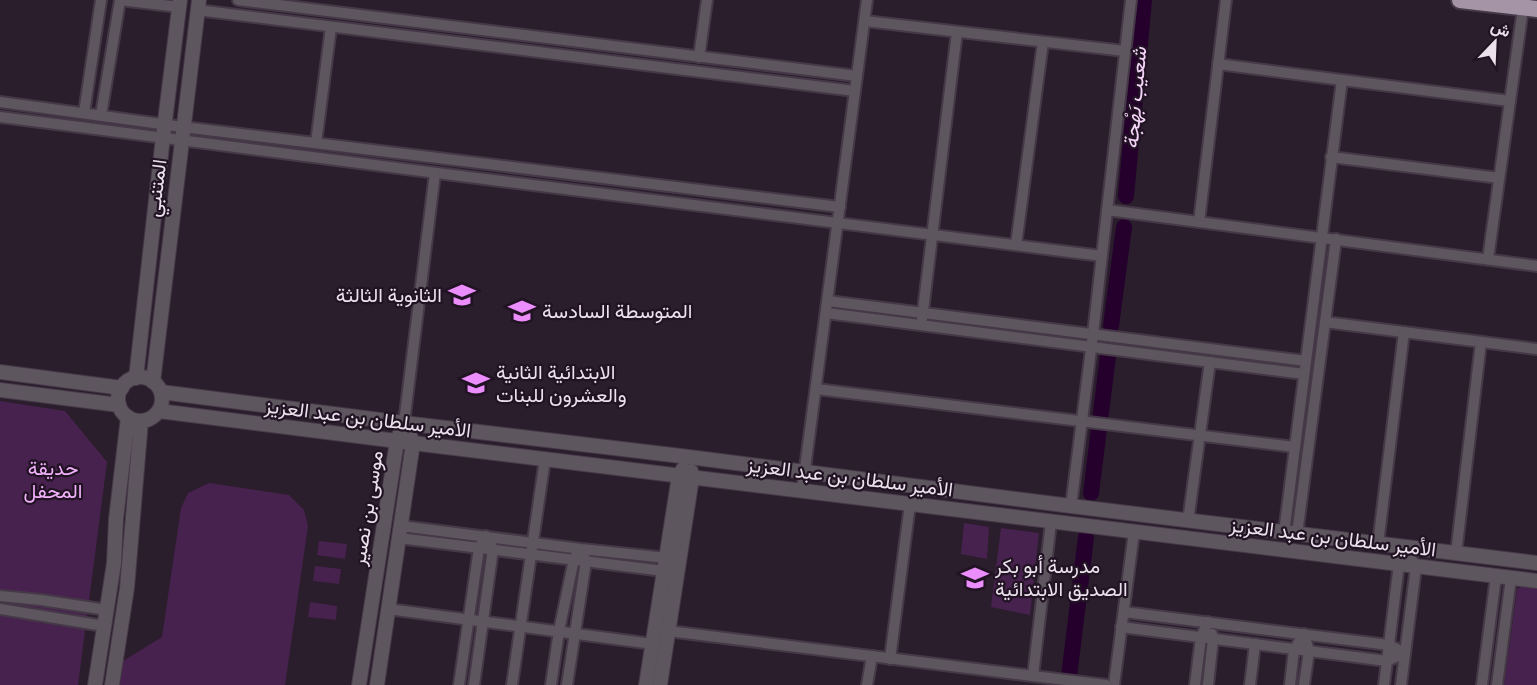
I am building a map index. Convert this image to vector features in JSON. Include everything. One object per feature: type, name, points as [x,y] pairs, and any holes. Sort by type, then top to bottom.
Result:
[{"type":"highway","points":[[1460,0],[1530,8]]},
{"type":"street","points":[[84,113],[101,0]]},
{"type":"street","points":[[102,115],[120,0],[180,4]]},
{"type":"street","points":[[238,0],[857,76]]},
{"type":"street","points":[[699,57],[707,0]]},
{"type":"street","points":[[802,491],[867,0]]},
{"type":"street","points":[[1071,506],[1086,422],[1093,334],[1131,0]]},
{"type":"street","points":[[1199,222],[1226,0]]},
{"type":"street","name":"المتنبي","points":[[136,378],[180,4]]},
{"type":"street","points":[[198,5],[331,27],[855,91]]},
{"type":"street","name":"المتنبي","points":[[157,387],[182,133],[198,5]]},
{"type":"street","points":[[1488,259],[1510,101],[1530,8]]},
{"type":"street","points":[[865,21],[1125,51]]},
{"type":"street","points":[[316,143],[331,27]]},
{"type":"street","points":[[921,326],[957,32]]},
{"type":"street","points":[[1016,245],[1043,42]]},
{"type":"street","points":[[1218,64],[1510,101]]},
{"type":"street","points":[[1291,533],[1295,447],[1342,80]]},
{"type":"street","points":[[0,102],[102,115],[164,130],[435,173],[1102,256]]},
{"type":"street","points":[[0,117],[164,130]]},
{"type":"street","points":[[182,133],[316,143],[840,207]]},
{"type":"street","points":[[1331,157],[1499,178]]},
{"type":"street","points":[[404,423],[435,173]]},
{"type":"street","points":[[1107,210],[1537,266]]},
{"type":"street","points":[[1291,533],[1336,239]]},
{"type":"street","points":[[828,301],[1306,361]]},
{"type":"street","points":[[826,314],[1304,374]]},
{"type":"street","points":[[1325,322],[1537,348]]},
{"type":"street","points":[[1378,544],[1404,332]]},
{"type":"street","points":[[1456,554],[1482,342]]},
{"type":"street","points":[[1188,521],[1210,362]]},
{"type":"street","points":[[0,372],[122,387]]},
{"type":"street","points":[[0,390],[129,414],[148,419],[159,411],[162,404],[157,387],[143,378],[129,380],[122,387],[119,398],[129,414],[127,588],[112,685]]},
{"type":"street","name":"الأمير سلطان بن عبد العزيز","points":[[157,387],[404,423],[1537,563]]},
{"type":"street","points":[[816,389],[1295,447]]},
{"type":"street","name":"الأمير سلطان بن عبد العزيز","points":[[159,411],[1537,581]]},
{"type":"street","points":[[95,685],[114,563],[116,519],[129,414]]},
{"type":"street","name":"موسى بن نصير","points":[[359,685],[397,441],[404,423]]},
{"type":"street","name":"موسى بن نصير","points":[[377,685],[413,443],[404,423]]},
{"type":"street","points":[[646,685],[689,457]]},
{"type":"street","points":[[512,685],[545,459]]},
{"type":"street","points":[[890,658],[910,504]]},
{"type":"street","points":[[1033,676],[1051,522]]},
{"type":"street","points":[[400,532],[486,536],[670,564]]},
{"type":"street","points":[[400,532],[479,548],[586,561],[670,564]]},
{"type":"street","points":[[1114,685],[1134,532]]},
{"type":"street","points":[[459,685],[479,548],[486,536]]},
{"type":"street","points":[[474,685],[493,549],[486,536]]},
{"type":"street","points":[[1384,685],[1399,564],[1405,548]]},
{"type":"street","points":[[1401,685],[1416,567],[1405,548]]},
{"type":"street","points":[[551,685],[559,631],[574,559],[581,549]]},
{"type":"street","points":[[567,685],[586,561],[581,549]]},
{"type":"street","points":[[660,685],[668,631],[670,564]]},
{"type":"street","points":[[1482,685],[1496,576]]},
{"type":"street","points":[[1497,685],[1511,578]]},
{"type":"street","points":[[0,596],[107,610]]},
{"type":"street","points":[[0,609],[104,626]]},
{"type":"street","points":[[388,609],[653,644]]},
{"type":"street","points":[[1124,612],[1389,645],[1405,653]]},
{"type":"street","points":[[1195,685],[1200,637],[1208,622]]},
{"type":"street","points":[[1208,622],[1213,639],[1208,685]]},
{"type":"street","points":[[1122,627],[1387,661],[1405,653]]},
{"type":"street","points":[[668,631],[1106,685]]},
{"type":"street","points":[[1290,685],[1294,650],[1304,634]]},
{"type":"street","points":[[1304,634],[1309,651],[1304,685]]},
{"type":"street","points":[[1250,685],[1255,644]]},
{"type":"street","points":[[867,685],[872,656]]},
{"type":"street","points":[[1006,685],[1008,673]]},
{"type":"green space","name":"حديقة المحفل","points":[[0,401],[65,411],[107,462],[78,685],[0,685]]},
{"type":"green space","points":[[209,483],[289,495],[304,510],[308,526],[285,685],[120,685],[123,661],[162,637],[181,508],[188,493]]},
{"type":"green space","points":[[964,523],[989,527],[987,559],[961,554]]},
{"type":"green space","points":[[1001,528],[1039,533],[1030,615],[991,607]]},
{"type":"green space","points":[[319,541],[347,544],[345,559],[317,555]]},
{"type":"green space","points":[[315,566],[341,569],[339,584],[313,581]]},
{"type":"green space","points":[[1521,586],[1537,586],[1537,685],[1504,685],[1517,590]]},
{"type":"green space","points":[[310,602],[337,606],[336,620],[308,617]]},
{"type":"waterway","name":"شعيب بَهْجة","points":[[1126,196],[1144,0]]},
{"type":"waterway","name":"شعيب بَهْجة","points":[[1111,326],[1124,227]]},
{"type":"waterway","name":"شعيب بَهْجة","points":[[1091,493],[1108,356]]},
{"type":"waterway","name":"شعيب بَهْجة","points":[[1068,685],[1086,537]]},
{"type":"place","name":"الثانوية الثالثة","points":[[462,295]]},
{"type":"place","name":"المتوسطة السادسة","points":[[522,311]]},
{"type":"place","name":"الابتدائية الثانية والعشرون للبنات","points":[[476,383]]},
{"type":"place","name":"مدرسة أبو بكر الصديق الابتدائية","points":[[975,578]]}]
